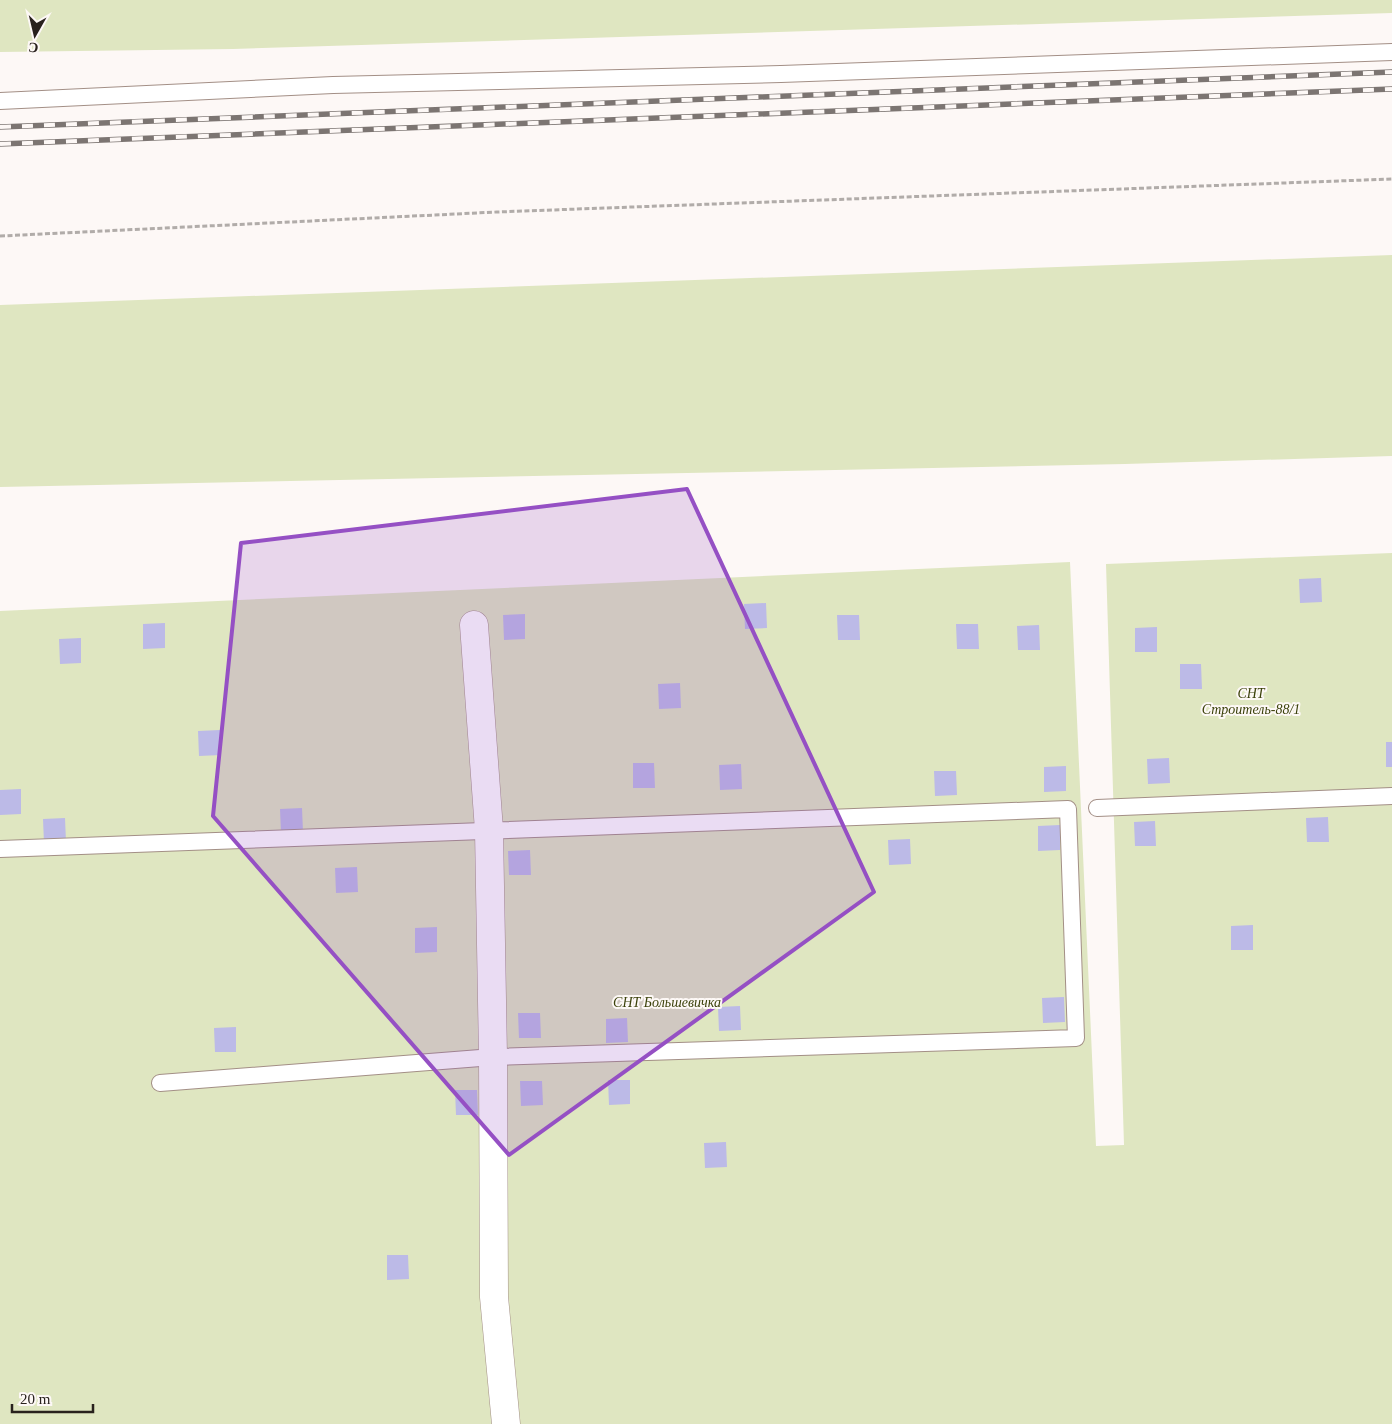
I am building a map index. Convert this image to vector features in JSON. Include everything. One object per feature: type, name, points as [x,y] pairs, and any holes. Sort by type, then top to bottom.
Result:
[{"type":"street","points":[[474,625],[489,830],[493,1057],[494,1297],[506,1424]]},
{"type":"lane","points":[[0,101],[333,85],[781,74],[1392,52]]},
{"type":"lane","points":[[1097,808],[1392,796]]},
{"type":"lane","points":[[0,850],[1068,809],[1076,1038],[493,1057],[160,1083]]},
{"type":"path","points":[[0,236],[497,212],[1392,179]]},
{"type":"highlighted area","points":[[687,489],[874,892],[509,1155],[213,816],[241,543]]},
{"type":"green space","points":[[0,0],[1392,0],[1392,13],[233,49],[0,52]]},
{"type":"green space","points":[[1392,255],[1392,456],[1125,464],[0,487],[0,305]]},
{"type":"green space","name":"СНТ Большевичка","points":[[1392,553],[1392,1424],[0,1424],[0,611],[1070,562],[1096,1146],[1124,1145],[1106,564]]},
{"type":"building","points":[[1321,578],[1322,602],[1300,603],[1299,579]]},
{"type":"building","points":[[766,603],[767,628],[745,629],[744,604]]},
{"type":"building","points":[[525,614],[525,639],[504,640],[503,615]]},
{"type":"building","points":[[837,615],[859,615],[860,640],[838,640]]},
{"type":"building","points":[[165,623],[165,648],[143,649],[143,624]]},
{"type":"building","points":[[956,624],[978,624],[979,649],[957,649]]},
{"type":"building","points":[[1039,625],[1040,650],[1018,650],[1017,626]]},
{"type":"building","points":[[1157,627],[1157,652],[1135,652],[1135,628]]},
{"type":"building","points":[[81,638],[81,663],[60,664],[59,639]]},
{"type":"building","points":[[1180,664],[1201,664],[1202,689],[1180,689]]},
{"type":"building","points":[[680,683],[681,708],[659,709],[658,684]]},
{"type":"building","points":[[220,730],[221,755],[199,756],[198,731]]},
{"type":"building","points":[[1386,742],[1392,742],[1392,767],[1386,767]]},
{"type":"building","points":[[1169,758],[1170,783],[1148,784],[1147,759]]},
{"type":"building","points":[[633,763],[654,763],[655,788],[633,788]]},
{"type":"building","points":[[741,764],[742,789],[720,790],[719,765]]},
{"type":"building","points":[[1066,766],[1066,791],[1044,792],[1044,767]]},
{"type":"building","points":[[934,771],[956,771],[957,795],[935,796]]},
{"type":"building","points":[[21,789],[21,814],[0,815],[0,790]]},
{"type":"building","points":[[302,808],[303,832],[281,833],[280,809]]},
{"type":"building","points":[[1328,817],[1329,842],[1307,842],[1306,818]]},
{"type":"building","points":[[65,818],[66,842],[44,843],[43,819]]},
{"type":"building","points":[[1155,821],[1156,846],[1135,846],[1134,822]]},
{"type":"building","points":[[1060,825],[1060,850],[1038,851],[1038,826]]},
{"type":"building","points":[[910,839],[911,864],[889,865],[888,840]]},
{"type":"building","points":[[530,850],[531,875],[509,875],[508,851]]},
{"type":"building","points":[[357,867],[358,892],[336,893],[335,868]]},
{"type":"building","points":[[1253,925],[1253,950],[1231,950],[1231,926]]},
{"type":"building","points":[[437,927],[437,952],[415,953],[415,928]]},
{"type":"building","points":[[1064,997],[1065,1022],[1043,1023],[1042,998]]},
{"type":"building","points":[[740,1006],[741,1030],[719,1031],[718,1007]]},
{"type":"building","points":[[518,1013],[540,1013],[541,1038],[519,1038]]},
{"type":"building","points":[[627,1018],[628,1042],[606,1043],[606,1019]]},
{"type":"building","points":[[236,1027],[236,1052],[215,1052],[214,1028]]},
{"type":"building","points":[[608,1080],[630,1080],[630,1104],[609,1105]]},
{"type":"building","points":[[520,1081],[542,1081],[543,1105],[521,1106]]},
{"type":"building","points":[[455,1090],[477,1090],[478,1115],[456,1115]]},
{"type":"building","points":[[726,1142],[727,1167],[705,1168],[704,1143]]},
{"type":"building","points":[[387,1255],[408,1255],[409,1279],[387,1280]]},
{"type":"railway","points":[[0,127],[1392,72]]},
{"type":"railway","points":[[0,144],[1392,89]]},
{"type":"park label","name":"СНТ Строитель-88/1","points":[[1251,702]]}]
